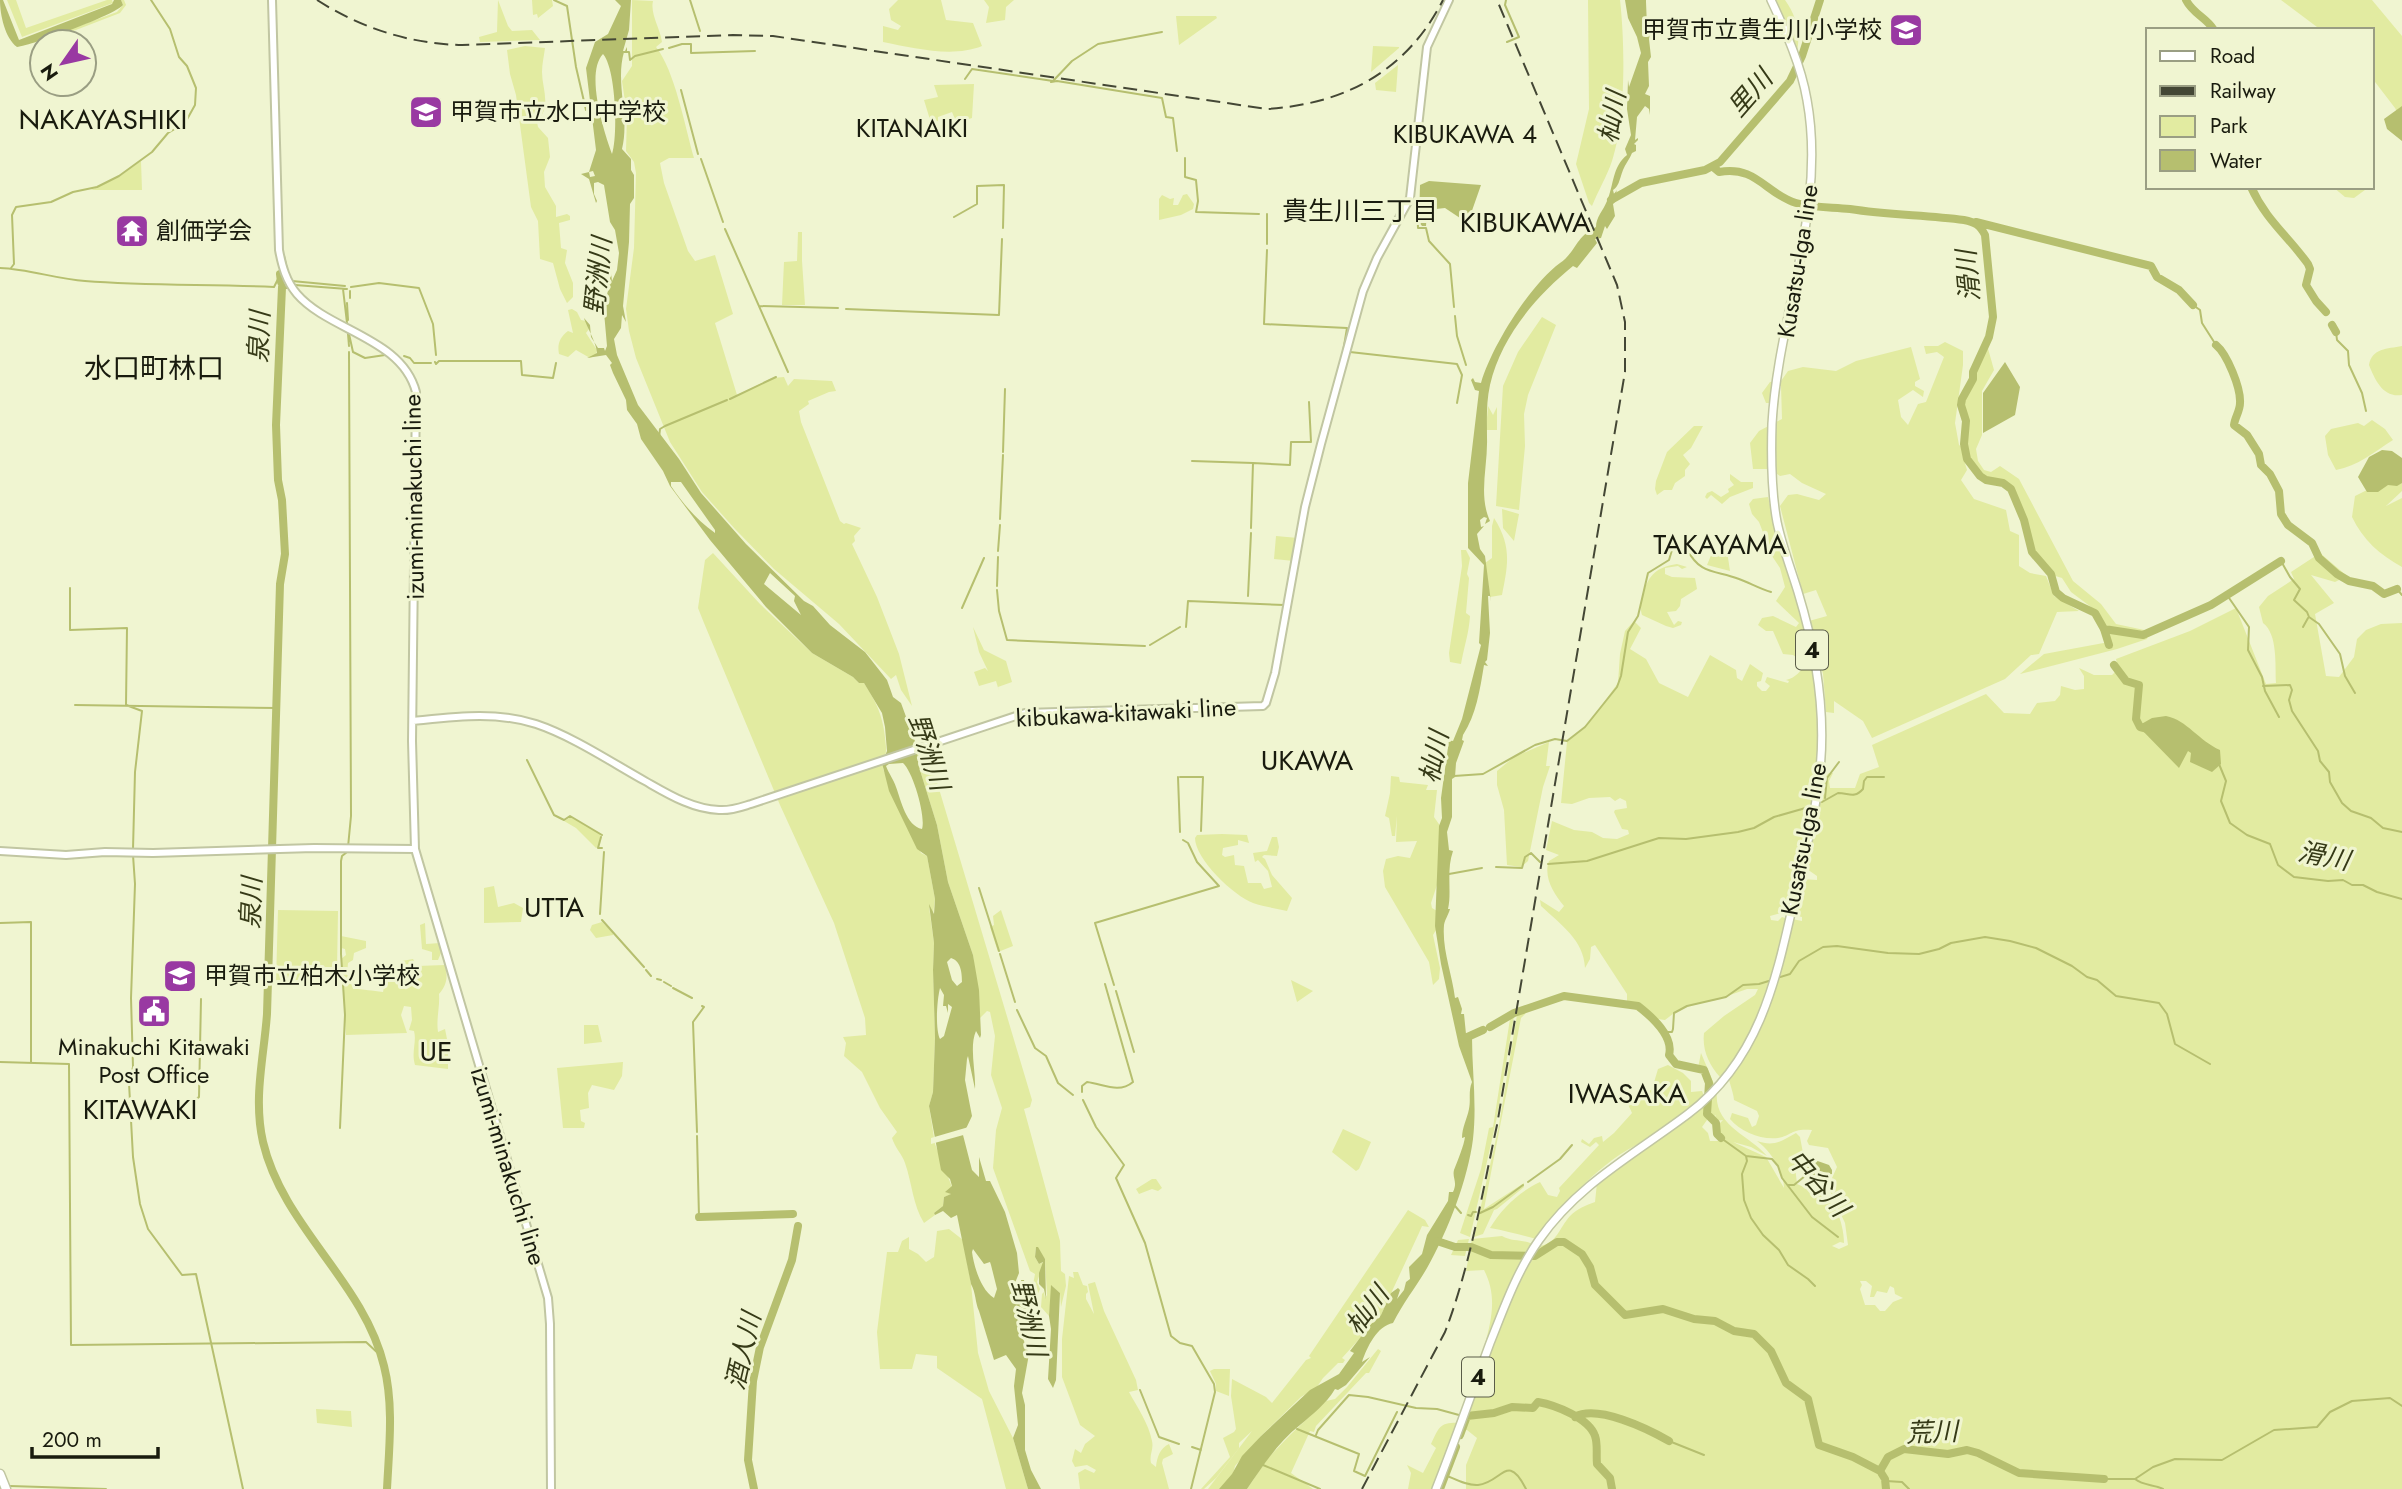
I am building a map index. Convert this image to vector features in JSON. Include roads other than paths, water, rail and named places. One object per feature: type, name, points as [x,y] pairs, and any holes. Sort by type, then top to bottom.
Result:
[{"type":"highway","points":[[0,1474],[6,1489]]},
{"type":"main road","name":"izumi-minakuchi line","points":[[272,0],[279,250],[282,267],[289,283],[307,303],[397,360],[409,375],[415,392],[413,721]]},
{"type":"main road","name":"kibukawa-kitawaki line","points":[[413,721],[481,716],[533,723],[558,733],[669,795],[696,806],[716,810],[738,808],[1025,713],[1260,706],[1266,703],[1275,673],[1310,486],[1353,326],[1363,291],[1377,258],[1412,191],[1427,47],[1448,0]]},
{"type":"main road","name":"Kusatsu-Iga line","points":[[1436,1489],[1505,1304],[1523,1265],[1539,1239],[1569,1203],[1591,1183],[1690,1112],[1721,1081],[1746,1047],[1769,1000],[1809,835],[1821,762],[1820,709],[1814,660],[1799,593],[1777,518],[1772,470],[1776,392],[1809,206],[1812,141],[1801,73],[1771,0]]},
{"type":"main road","points":[[0,851],[66,855],[314,848],[415,849],[413,721]]},
{"type":"main road","name":"izumi-minakuchi line","points":[[415,849],[548,1298],[551,1489]]},
{"type":"water","points":[[0,0],[3,0],[19,40],[28,37],[28,44],[17,47],[13,43],[4,26]]},
{"type":"water","points":[[114,0],[121,0],[123,5],[75,28],[50,28],[112,4]]},
{"type":"water","points":[[615,0],[631,0],[629,30],[623,51],[627,47],[627,51],[624,52],[621,76],[624,125],[622,149],[631,159],[634,198],[630,204],[623,306],[626,322],[622,315],[621,328],[614,339],[617,355],[638,405],[701,493],[746,544],[804,601],[865,652],[887,680],[893,697],[901,703],[916,744],[919,767],[937,825],[948,882],[973,955],[979,990],[981,1035],[980,1038],[976,1031],[973,1044],[975,1089],[968,1056],[967,1059],[965,1080],[972,1116],[963,1135],[972,1170],[979,1177],[979,1157],[986,1181],[990,1181],[1005,1212],[1017,1253],[1019,1273],[1013,1288],[1016,1293],[1023,1290],[1021,1280],[1024,1280],[1028,1306],[1025,1311],[1028,1315],[1026,1324],[1031,1334],[1019,1328],[1029,1354],[1022,1393],[1025,1405],[1025,1450],[1041,1489],[1028,1489],[1013,1438],[1018,1425],[1014,1386],[1016,1369],[1006,1355],[994,1360],[971,1284],[957,1215],[951,1218],[943,1211],[935,1215],[934,1213],[943,1206],[944,1197],[951,1194],[945,1192],[952,1186],[950,1179],[941,1170],[929,1106],[933,1092],[935,1038],[934,943],[929,904],[934,914],[935,899],[927,856],[917,849],[889,791],[882,763],[887,751],[882,713],[864,683],[859,683],[812,653],[766,607],[710,540],[670,486],[641,439],[637,424],[627,410],[626,400],[610,365],[612,363],[606,355],[587,358],[597,353],[594,342],[598,348],[604,348],[605,351],[607,346],[604,312],[611,273],[612,281],[617,270],[619,253],[615,230],[610,222],[604,185],[594,183],[596,203],[589,179],[581,174],[589,172],[596,150],[586,68],[595,42],[608,34],[621,6]],"holes":[[[603,54],[611,73],[615,118],[612,154],[598,103],[598,63]],[[671,482],[681,482],[715,533],[702,523],[671,486]],[[770,573],[795,596],[794,601],[801,615],[764,584]],[[903,763],[907,768],[920,805],[922,829],[916,827],[908,818],[886,766]],[[951,958],[959,965],[962,982],[957,986],[952,980],[947,962]],[[940,988],[944,995],[943,1006],[946,1006],[948,1013],[948,1004],[952,1007],[944,1036],[940,1039]],[[973,1249],[984,1264],[990,1262],[997,1289],[994,1298],[982,1284],[976,1271]]]},
{"type":"water","points":[[1625,0],[1646,0],[1647,26],[1651,27],[1651,57],[1648,62],[1649,86],[1645,94],[1650,96],[1650,115],[1645,106],[1637,117],[1635,140],[1638,140],[1634,144],[1636,151],[1632,153],[1618,185],[1613,190],[1614,194],[1617,190],[1617,200],[1613,204],[1615,216],[1607,229],[1605,226],[1601,238],[1595,239],[1597,243],[1577,268],[1573,266],[1546,290],[1511,334],[1495,367],[1489,392],[1484,491],[1490,521],[1485,524],[1487,518],[1480,520],[1481,527],[1484,526],[1477,534],[1480,549],[1485,556],[1491,602],[1488,596],[1490,633],[1485,662],[1488,666],[1484,665],[1477,702],[1463,735],[1464,741],[1456,763],[1455,777],[1452,779],[1452,817],[1447,832],[1449,850],[1453,851],[1449,874],[1450,909],[1444,925],[1455,998],[1458,997],[1461,1014],[1464,1014],[1466,1034],[1471,1034],[1472,1037],[1474,1126],[1467,1171],[1456,1205],[1435,1253],[1393,1323],[1377,1333],[1362,1362],[1370,1357],[1346,1385],[1335,1389],[1319,1409],[1285,1439],[1247,1489],[1219,1489],[1242,1456],[1261,1436],[1310,1390],[1339,1374],[1354,1353],[1350,1351],[1381,1315],[1391,1293],[1398,1288],[1400,1290],[1397,1299],[1404,1290],[1410,1279],[1409,1267],[1422,1254],[1427,1235],[1448,1201],[1449,1192],[1454,1189],[1454,1170],[1465,1137],[1462,1138],[1462,1134],[1469,1109],[1472,1082],[1459,1046],[1435,926],[1441,798],[1449,740],[1453,741],[1462,719],[1481,645],[1484,565],[1468,548],[1468,483],[1479,391],[1475,390],[1471,380],[1473,378],[1475,382],[1481,383],[1503,334],[1525,300],[1570,254],[1584,235],[1596,227],[1616,171],[1627,155],[1625,149],[1631,135],[1627,109],[1628,80],[1629,87],[1641,53],[1628,18]]},
{"type":"water","points":[[2402,106],[2402,141],[2387,129],[2384,119]]},
{"type":"water","points":[[1429,181],[1481,185],[1468,222],[1460,226],[1460,218],[1445,208],[1427,210],[1426,226],[1422,226],[1419,222],[1420,185]]},
{"type":"water","points":[[2005,362],[2020,387],[2015,415],[1983,433],[1983,393]]},
{"type":"water","points":[[2382,450],[2392,451],[2402,458],[2402,483],[2397,486],[2388,485],[2378,492],[2367,492],[2358,477],[2369,457]]},
{"type":"water","points":[[2166,716],[2180,722],[2220,750],[2221,764],[2212,772],[2190,762],[2191,753],[2188,751],[2179,768],[2138,726],[2152,718]]},
{"type":"water","points":[[1809,1160],[1829,1165],[1832,1174],[1820,1176],[1812,1182],[1805,1176]]},
{"type":"water","points":[[1036,1247],[1045,1259],[1046,1299],[1044,1289],[1039,1284],[1043,1262],[1039,1264],[1035,1257]]},
{"type":"water","points":[[1051,1285],[1060,1293],[1056,1380],[1053,1388],[1048,1379]]},
{"type":"waterway","points":[[11,268],[14,264],[12,215],[16,207],[51,202],[73,192],[97,187],[119,176],[152,152],[168,133],[185,123],[195,105],[196,88],[187,66],[179,57],[170,29],[151,0]]},
{"type":"waterway","points":[[554,0],[567,6],[576,67],[586,110],[593,112]]},
{"type":"waterway","points":[[690,0],[700,31]]},
{"type":"waterway","points":[[1506,0],[1505,5],[1519,37],[1507,42]]},
{"type":"waterway","name":"里川","points":[[1611,200],[1641,183],[1705,170],[1720,162],[1790,81],[1802,56],[1820,0]]},
{"type":"waterway","name":"里川","points":[[2186,0],[2212,28]]},
{"type":"waterway","points":[[965,79],[972,69],[1053,81],[1072,61],[1098,44],[1162,32]]},
{"type":"waterway","points":[[669,48],[691,44],[691,53],[755,51]]},
{"type":"waterway","points":[[624,52],[629,52],[630,60],[635,56],[663,49]]},
{"type":"waterway","points":[[1051,82],[1162,98],[1166,117],[1173,118],[1177,151]]},
{"type":"waterway","points":[[681,90],[698,154]]},
{"type":"waterway","points":[[1185,158],[1185,177],[1196,180],[1196,212],[1259,214]]},
{"type":"waterway","points":[[701,159],[723,222]]},
{"type":"waterway","name":"滑川","points":[[1713,167],[1719,172],[1732,171],[1752,176],[1786,199],[1803,205],[1964,220],[1981,229],[1985,235],[1993,317],[1989,337],[1962,399],[1966,421],[1964,444],[1967,459],[1980,476],[2003,483],[2011,489],[2024,520],[2032,552],[2051,574],[2056,592],[2095,613],[2109,645]]},
{"type":"waterway","points":[[954,217],[977,204],[977,186],[1004,185],[1003,228]]},
{"type":"waterway","name":"里川","points":[[2252,189],[2270,218],[2308,264],[2310,269],[2306,285],[2326,312]]},
{"type":"waterway","points":[[1417,203],[1418,228],[1426,228],[1429,241],[1450,264],[1454,307]]},
{"type":"waterway","points":[[1267,214],[1267,244]]},
{"type":"waterway","points":[[1976,222],[2151,266],[2157,277],[2179,290],[2193,305]]},
{"type":"waterway","points":[[725,229],[788,372]]},
{"type":"waterway","points":[[846,309],[999,315],[1002,239]]},
{"type":"waterway","points":[[1267,250],[1264,324],[1347,328],[1343,352]]},
{"type":"waterway","points":[[284,256],[287,269]]},
{"type":"waterway","points":[[0,268],[109,283],[274,287],[281,276]]},
{"type":"waterway","name":"泉川","points":[[280,274],[281,282]]},
{"type":"waterway","points":[[292,281],[345,286]]},
{"type":"waterway","points":[[351,287],[379,283],[419,288],[433,324],[436,355]]},
{"type":"waterway","points":[[295,285],[347,289]]},
{"type":"waterway","name":"泉川","points":[[282,287],[276,425],[285,554],[280,584],[267,1014],[260,1078],[260,1126],[273,1173],[288,1201],[342,1281],[374,1336],[384,1366],[389,1396],[387,1489]]},
{"type":"waterway","name":"泉川","points":[[282,288],[287,288]]},
{"type":"waterway","points":[[343,289],[347,323]]},
{"type":"waterway","points":[[350,291],[350,298]]},
{"type":"waterway","points":[[347,303],[348,320]]},
{"type":"waterway","points":[[2193,305],[2200,310],[2202,323],[2216,345]]},
{"type":"waterway","points":[[759,306],[838,308]]},
{"type":"waterway","points":[[1455,316],[1457,336],[1466,365]]},
{"type":"waterway","name":"里川","points":[[2332,325],[2336,332]]},
{"type":"waterway","points":[[2336,332],[2337,340],[2348,351],[2349,365],[2362,393],[2366,411]]},
{"type":"waterway","points":[[348,334],[349,346]]},
{"type":"waterway","points":[[349,334],[353,352],[365,358],[385,355]]},
{"type":"waterway","points":[[2216,345],[2229,363],[2240,397],[2234,425],[2247,435],[2259,454],[2261,465],[2270,474],[2279,491],[2281,514],[2288,525],[2312,543],[2319,558],[2337,574],[2349,581],[2373,586],[2384,594],[2397,589]]},
{"type":"waterway","points":[[348,847],[351,816],[349,352]]},
{"type":"waterway","points":[[1350,352],[1457,364],[1462,375],[1457,403]]},
{"type":"waterway","points":[[404,356],[414,363],[431,363]]},
{"type":"waterway","points":[[435,362],[521,361],[522,375],[553,378],[556,363]]},
{"type":"waterway","points":[[730,399],[776,377]]},
{"type":"waterway","points":[[1003,452],[1005,389]]},
{"type":"waterway","points":[[659,438],[660,429],[665,426],[727,400]]},
{"type":"waterway","points":[[1253,463],[1290,465],[1291,442],[1311,442],[1309,402]]},
{"type":"waterway","points":[[1000,519],[1003,455]]},
{"type":"waterway","points":[[1192,461],[1253,463],[1251,528]]},
{"type":"waterway","points":[[998,551],[1000,525]]},
{"type":"waterway","points":[[1248,596],[1251,533]]},
{"type":"waterway","name":"杣川","points":[[1454,776],[1483,774],[1535,745],[1555,739],[1567,741],[1585,727],[1617,687],[1628,632],[1638,616],[1648,573],[1669,560],[1672,550],[1687,549],[1703,568],[1771,592]]},
{"type":"waterway","points":[[997,586],[998,557]]},
{"type":"waterway","points":[[962,608],[984,558]]},
{"type":"waterway","points":[[2281,561],[2300,589],[2294,600],[2319,624],[2340,654],[2345,676],[2355,693]]},
{"type":"waterway","points":[[2104,629],[2143,635],[2211,605],[2281,561]]},
{"type":"waterway","points":[[70,588],[70,630],[127,628],[126,704]]},
{"type":"waterway","points":[[2397,589],[2402,595]]},
{"type":"waterway","points":[[997,590],[999,611],[1007,640],[1145,646]]},
{"type":"waterway","points":[[2227,595],[2249,627],[2248,650],[2279,717]]},
{"type":"waterway","points":[[1186,627],[1188,601],[1284,605]]},
{"type":"waterway","points":[[2303,627],[2308,618]]},
{"type":"waterway","points":[[1150,645],[1180,627]]},
{"type":"waterway","name":"滑川","points":[[2114,665],[2126,681],[2139,685],[2136,719],[2140,727],[2148,729]]},
{"type":"waterway","points":[[2263,686],[2290,685],[2292,690],[2289,700],[2292,711],[2318,751],[2320,761],[2329,772],[2330,782],[2342,803],[2351,811],[2371,818],[2383,828],[2402,832]]},
{"type":"waterway","points":[[75,705],[277,708]]},
{"type":"waterway","points":[[126,705],[142,711],[135,772],[133,849]]},
{"type":"waterway","points":[[527,760],[554,815],[564,820],[570,816],[602,835]]},
{"type":"waterway","points":[[1825,798],[1827,778],[1839,762]]},
{"type":"waterway","name":"滑川","points":[[2219,764],[2226,781],[2221,801],[2230,823],[2247,835],[2270,844],[2278,865],[2294,877],[2343,880],[2402,899]]},
{"type":"waterway","points":[[1178,777],[1180,832]]},
{"type":"waterway","points":[[1180,777],[1203,777],[1201,831]]},
{"type":"waterway","points":[[1822,802],[1838,793],[1857,794],[1863,789],[1867,777],[1884,777]]},
{"type":"waterway","points":[[1548,864],[1587,861],[1659,838],[1686,839],[1738,832],[1754,828],[1774,817],[1809,807]]},
{"type":"waterway","points":[[601,837],[598,848],[602,848]]},
{"type":"waterway","points":[[1114,985],[1095,923],[1219,886],[1197,862],[1188,843],[1183,840]]},
{"type":"waterway","points":[[340,1128],[345,1015],[341,954],[341,861],[347,852]]},
{"type":"waterway","points":[[600,914],[604,852]]},
{"type":"waterway","points":[[1496,867],[1522,868],[1525,857],[1531,853],[1540,862]]},
{"type":"waterway","points":[[133,855],[133,1067],[129,1083],[133,1157],[140,1204],[148,1229],[182,1275],[196,1274],[243,1489]]},
{"type":"waterway","points":[[1449,874],[1482,868]]},
{"type":"waterway","points":[[979,888],[999,951]]},
{"type":"waterway","points":[[602,920],[644,967]]},
{"type":"waterway","points":[[0,923],[31,922],[31,1062]]},
{"type":"waterway","points":[[1777,978],[1790,974],[1799,961],[1823,947],[1919,954],[1951,943],[1985,937],[2010,941],[2036,948],[2072,966],[2087,977],[2097,980],[2116,996],[2159,1003],[2167,1014],[2175,1044],[2210,1064]]},
{"type":"waterway","points":[[1000,954],[1015,1002]]},
{"type":"waterway","points":[[646,970],[651,976]]},
{"type":"waterway","points":[[657,979],[661,980]]},
{"type":"waterway","points":[[1664,1032],[1672,1032],[1674,1013],[1687,1006],[1726,997],[1743,985],[1772,980]]},
{"type":"waterway","points":[[664,982],[671,986]]},
{"type":"waterway","points":[[1082,1092],[1082,1086],[1087,1082],[1117,1088],[1133,1082],[1105,984]]},
{"type":"waterway","points":[[673,988],[692,998]]},
{"type":"waterway","points":[[1116,991],[1134,1052]]},
{"type":"waterway","name":"中谷川","points":[[1490,1027],[1514,1013],[1564,996],[1638,1006],[1665,1034],[1670,1048],[1669,1055],[1676,1064],[1704,1070],[1709,1083],[1707,1114],[1716,1123],[1717,1134],[1721,1138]]},
{"type":"waterway","points":[[176,1107],[199,1097],[201,999]]},
{"type":"waterway","points":[[697,1132],[693,1022],[704,1007],[702,1006]]},
{"type":"waterway","points":[[1017,1010],[1035,1048],[1046,1056],[1058,1083],[1073,1095]]},
{"type":"waterway","name":"中谷川","points":[[1463,1039],[1483,1030]]},
{"type":"waterway","points":[[0,1062],[69,1064],[71,1345],[366,1342],[381,1356]]},
{"type":"waterway","points":[[1083,1100],[1096,1127],[1124,1165],[1116,1178],[1145,1243],[1171,1336],[1180,1343],[1192,1346],[1214,1384],[1215,1392],[1191,1489]]},
{"type":"waterway","points":[[697,1136],[699,1217]]},
{"type":"waterway","name":"中谷川","points":[[1721,1138],[1746,1156],[1772,1159],[1782,1178],[1812,1217],[1838,1237]]},
{"type":"waterway","points":[[1528,1182],[1560,1159],[1572,1145]]},
{"type":"waterway","points":[[1746,1156],[1742,1174],[1744,1200],[1751,1218],[1763,1235],[1779,1250],[1788,1265],[1815,1286]]},
{"type":"waterway","points":[[1788,1185],[1794,1185],[1805,1176]]},
{"type":"waterway","points":[[1480,1213],[1523,1185]]},
{"type":"waterway","points":[[1455,1206],[1461,1213]]},
{"type":"waterway","points":[[1468,1215],[1476,1212]]},
{"type":"waterway","name":"酒人川","points":[[699,1217],[793,1214]]},
{"type":"waterway","name":"酒人川","points":[[754,1489],[748,1460],[753,1381],[760,1347],[792,1260],[798,1226]]},
{"type":"waterway","name":"荒川","points":[[1437,1241],[1455,1247],[1471,1247],[1491,1255],[1535,1256],[1557,1242],[1564,1242],[1582,1254],[1590,1267],[1595,1285],[1625,1315],[1663,1309],[1694,1319],[1715,1321],[1734,1331],[1754,1334],[1771,1351],[1786,1383],[1808,1399],[1819,1445],[1853,1457],[1880,1471],[1888,1457],[1904,1449],[1948,1454],[1967,1450],[2019,1473],[2104,1479]]},
{"type":"waterway","points":[[1140,1390],[1159,1437],[1179,1444]]},
{"type":"waterway","points":[[1316,1435],[1349,1395],[1459,1415]]},
{"type":"waterway","name":"荒川","points":[[2104,1479],[2135,1479],[2153,1467],[2175,1459],[2222,1460],[2274,1430],[2317,1427],[2330,1412],[2352,1401],[2390,1398],[2402,1406]]},
{"type":"waterway","points":[[1460,1435],[1467,1416],[1494,1413],[1512,1407],[1533,1408],[1538,1402],[1553,1406],[1571,1413],[1592,1429],[1596,1439],[1597,1464],[1610,1478],[1612,1489]]},
{"type":"waterway","points":[[1297,1429],[1359,1454],[1354,1471],[1365,1476],[1397,1412]]},
{"type":"waterway","points":[[1575,1417],[1584,1414],[1609,1416],[1649,1430],[1669,1441]]},
{"type":"waterway","points":[[1669,1441],[1704,1455]]},
{"type":"waterway","points":[[1192,1447],[1201,1450]]},
{"type":"waterway","points":[[1440,1489],[1456,1447]]},
{"type":"waterway","points":[[1263,1465],[1320,1489]]},
{"type":"waterway","points":[[1445,1475],[1478,1485],[1509,1471],[1514,1472],[1526,1489]]},
{"type":"waterway","points":[[1880,1471],[1885,1479],[1886,1489]]},
{"type":"waterway","points":[[2135,1479],[2163,1489]]},
{"type":"waterway","points":[[1886,1481],[1902,1482],[1909,1489]]},
{"type":"waterway","points":[[10,1486],[106,1489]]},
{"type":"railway","points":[[317,0],[351,19],[386,33],[443,44],[773,36],[1267,109],[1322,100],[1371,79],[1411,46],[1443,0]]},
{"type":"railway","points":[[1362,1489],[1445,1332],[1462,1282],[1475,1230],[1497,1125],[1625,372],[1625,322],[1617,285],[1497,0]]},
{"type":"place","name":"甲賀市立貴生川小学校","points":[[1906,30]]},
{"type":"place","name":"甲賀市立水口中学校","points":[[426,112]]},
{"type":"place","name":"創価学会","points":[[132,231]]},
{"type":"place","name":"甲賀市立柏木小学校","points":[[180,976]]},
{"type":"place","name":"Minakuchi Kitawaki Post Office","points":[[154,1011]]},
{"type":"district","name":"NAKAYASHIKI","points":[[103,119]]},
{"type":"district","name":"KITANAIKI","points":[[912,128]]},
{"type":"district","name":"KIBUKAWA 4","points":[[1465,134]]},
{"type":"district","name":"貴生川三丁目","points":[[1360,211]]},
{"type":"district","name":"KIBUKAWA","points":[[1525,222]]},
{"type":"district","name":"水口町林口","points":[[154,368]]},
{"type":"district","name":"TAKAYAMA","points":[[1720,544]]},
{"type":"district","name":"UKAWA","points":[[1307,760]]},
{"type":"district","name":"UTTA","points":[[554,907]]},
{"type":"district","name":"UE","points":[[436,1051]]},
{"type":"district","name":"IWASAKA","points":[[1627,1093]]},
{"type":"district","name":"KITAWAKI","points":[[140,1109]]},
{"type":"water label","name":"野洲川","points":[[598,276]]},
{"type":"water label","name":"野洲川","points":[[929,752]]},
{"type":"water label","name":"野洲川","points":[[1029,1318]]}]
